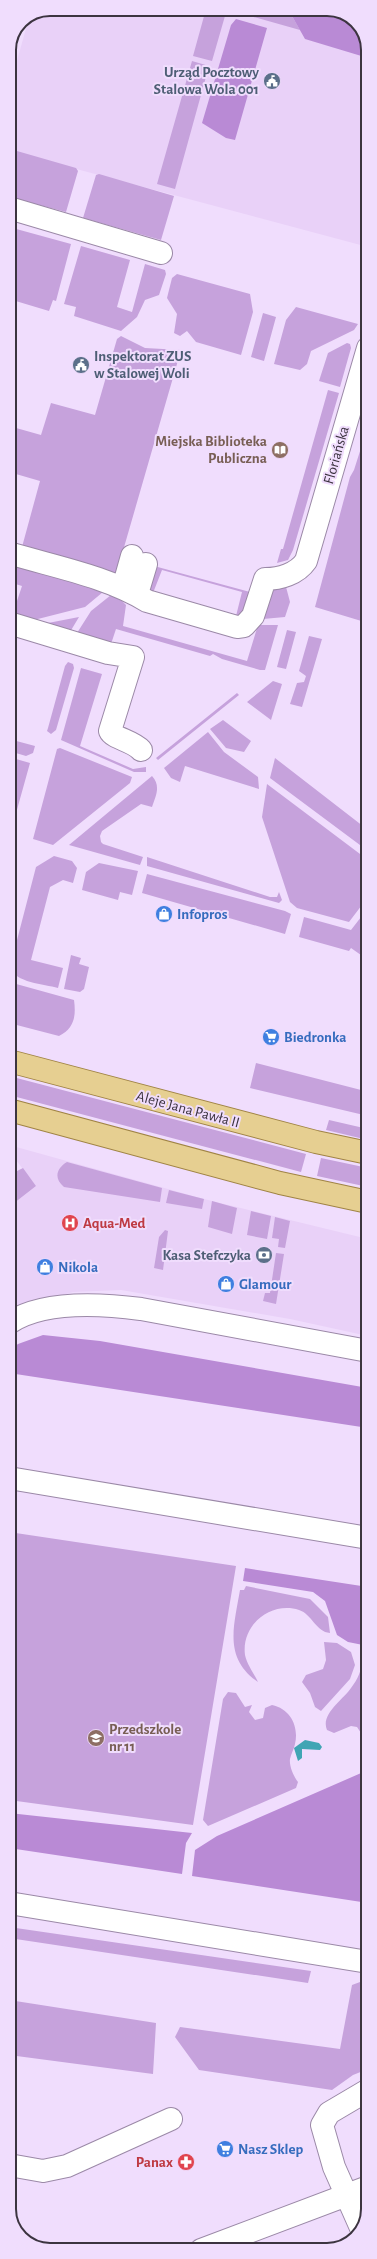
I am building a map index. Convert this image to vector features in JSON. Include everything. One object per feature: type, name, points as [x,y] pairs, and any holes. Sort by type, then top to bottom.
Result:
[{"type":"main road","name":"Aleje Jana Pawła II","points":[[16,1063],[309,1140],[361,1151]]},
{"type":"main road","points":[[16,1112],[280,1183],[361,1200]]},
{"type":"street","points":[[16,210],[161,254]]},
{"type":"street","name":"Floriańska","points":[[130,591],[147,601],[241,627],[250,621],[265,579],[274,578],[299,570],[306,561],[361,372]]},
{"type":"street","points":[[16,555],[130,591],[139,560]]},
{"type":"street","points":[[16,625],[108,653],[133,657],[110,731],[114,736],[132,742],[141,750]]},
{"type":"street","points":[[16,1321],[40,1312],[68,1307],[106,1305],[149,1310],[361,1350]]},
{"type":"street","points":[[16,1479],[361,1537]]},
{"type":"street","points":[[16,1904],[361,1961]]},
{"type":"street","points":[[358,2223],[329,2153],[322,2125],[329,2113],[361,2094]]},
{"type":"street","points":[[16,2166],[43,2171],[67,2166],[171,2118]]},
{"type":"street","points":[[219,2243],[361,2190]]},
{"type":"shaded area","points":[[50,16],[282,16],[360,42],[361,245],[16,153],[16,64],[27,25],[37,19]]},
{"type":"shaded area","points":[[204,16],[225,16],[212,61],[193,56]]},
{"type":"shaded area","points":[[250,16],[292,16],[300,30]]},
{"type":"shaded area","points":[[292,16],[335,17],[346,22],[354,29],[361,46],[361,56],[305,39]]},
{"type":"shaded area","points":[[236,19],[267,28],[235,140],[226,138],[202,123],[231,25]]},
{"type":"shaded area","points":[[192,61],[209,66],[175,189],[157,184]]},
{"type":"shaded area","points":[[16,151],[76,168],[78,171],[66,212],[16,199]]},
{"type":"shaded area","points":[[99,174],[174,196],[161,240],[83,218],[96,175]]},
{"type":"shaded area","points":[[16,229],[71,244],[56,301],[53,300],[49,311],[16,301]]},
{"type":"shaded area","points":[[81,246],[130,260],[117,307],[132,312],[145,264],[165,270],[166,274],[159,295],[145,300],[137,317],[121,331],[74,316],[76,307],[64,304]]},
{"type":"shaded area","points":[[177,274],[250,294],[253,312],[241,355],[196,342],[187,331],[180,336],[174,333],[177,314],[167,298],[172,278]]},
{"type":"shaded area","points":[[296,307],[358,324],[354,330],[311,351],[307,364],[300,370],[274,364],[286,320]]},
{"type":"shaded area","points":[[263,313],[276,317],[264,361],[251,357]]},
{"type":"shaded area","points":[[121,336],[145,348],[181,350],[116,575],[22,547],[40,481],[16,474],[16,428],[41,435],[51,403],[95,415],[117,339]]},
{"type":"shaded area","points":[[347,343],[350,344],[351,348],[340,387],[319,381],[328,353]]},
{"type":"shaded area","points":[[328,390],[339,393],[293,550],[288,560],[277,563],[281,549],[283,549]]},
{"type":"shaded area","points":[[361,448],[361,621],[315,607],[350,477],[354,470]]},
{"type":"shaded area","points":[[154,566],[250,592],[253,600],[239,617],[236,616],[242,592],[162,570],[153,593],[148,589]]},
{"type":"shaded area","points":[[19,567],[95,588],[103,592],[85,607],[30,621],[16,617],[16,604],[22,586],[16,584],[16,568]]},
{"type":"shaded area","points":[[285,583],[290,602],[285,617],[263,619],[266,601],[270,592],[278,585]]},
{"type":"shaded area","points":[[111,595],[126,605],[123,626],[247,661],[258,625],[278,625],[265,670],[260,670],[222,659],[213,654],[210,656],[116,629],[111,644],[77,633],[91,611]]},
{"type":"shaded area","points":[[79,617],[70,632],[47,625],[48,623]]},
{"type":"shaded area","points":[[287,630],[296,632],[286,669],[277,667]]},
{"type":"shaded area","points":[[309,636],[322,639],[302,707],[290,704],[297,683],[304,682],[306,676],[299,671]]},
{"type":"shaded area","points":[[68,662],[73,664],[74,668],[56,730],[51,734],[47,731],[65,666]]},
{"type":"shaded area","points":[[81,668],[102,674],[80,746],[133,769],[146,767],[146,772],[134,772],[61,740]]},
{"type":"shaded area","points":[[273,681],[282,684],[271,720],[247,702]]},
{"type":"shaded area","points":[[237,693],[239,695],[158,760],[156,758]]},
{"type":"shaded area","points":[[223,720],[251,741],[244,752],[226,748],[210,729]]},
{"type":"shaded area","points":[[208,732],[224,752],[258,777],[259,789],[185,766],[180,782],[171,778],[164,768]]},
{"type":"shaded area","points":[[16,741],[35,746],[33,753],[26,756],[16,753]]},
{"type":"shaded area","points":[[60,748],[132,777],[130,783],[53,845],[33,839],[57,749]]},
{"type":"shaded area","points":[[275,758],[361,825],[361,846],[270,778]]},
{"type":"shaded area","points":[[16,759],[30,763],[16,813]]},
{"type":"shaded area","points":[[152,776],[157,787],[152,807],[141,804],[102,831],[100,836],[103,844],[143,857],[140,865],[69,845]]},
{"type":"shaded area","points":[[267,784],[361,855],[361,906],[349,922],[297,908],[290,902],[262,817]]},
{"type":"shaded area","points":[[54,856],[72,861],[77,868],[73,883],[63,880],[50,887],[31,960],[63,968],[58,988],[24,980],[16,974],[16,944],[36,867]]},
{"type":"shaded area","points":[[147,857],[270,897],[277,897],[279,892],[282,900],[279,903],[147,866]]},
{"type":"shaded area","points":[[99,863],[138,871],[132,895],[120,892],[118,900],[82,890],[86,872]]},
{"type":"shaded area","points":[[147,874],[285,911],[291,914],[285,934],[142,893]]},
{"type":"shaded area","points":[[304,917],[351,930],[361,917],[361,955],[351,948],[349,951],[299,937]]},
{"type":"shaded area","points":[[71,955],[81,958],[79,964],[89,967],[84,989],[80,992],[64,989]]},
{"type":"shaded area","points":[[16,984],[74,1000],[75,1011],[73,1021],[68,1029],[59,1036],[16,1025]]},
{"type":"shaded area","points":[[256,1063],[361,1090],[361,1114],[250,1088]]},
{"type":"shaded area","points":[[16,1078],[306,1154],[301,1172],[16,1097]]},
{"type":"shaded area","points":[[329,1120],[361,1127],[361,1138],[326,1130]]},
{"type":"shaded area","points":[[16,1147],[204,1199],[361,1237],[361,1334],[290,1319],[121,1290],[73,1292],[16,1310],[16,1202],[36,1186],[16,1160]]},
{"type":"shaded area","points":[[321,1158],[361,1167],[361,1185],[317,1176]]},
{"type":"shaded area","points":[[67,1162],[162,1188],[160,1202],[64,1187],[57,1177],[61,1167]]},
{"type":"shaded area","points":[[23,1168],[36,1186],[16,1202],[16,1172]]},
{"type":"shaded area","points":[[169,1190],[204,1199],[202,1209],[166,1203]]},
{"type":"shaded area","points":[[212,1201],[237,1208],[232,1234],[208,1227]]},
{"type":"shaded area","points":[[251,1211],[271,1216],[267,1239],[247,1235]]},
{"type":"shaded area","points":[[275,1217],[290,1221],[285,1248],[278,1247],[279,1239],[272,1238]]},
{"type":"shaded area","points":[[165,1230],[168,1231],[163,1270],[154,1268],[159,1237]]},
{"type":"shaded area","points":[[276,1253],[284,1254],[276,1304],[263,1301],[265,1293],[270,1293]]},
{"type":"shaded area","points":[[43,1335],[100,1341],[361,1387],[361,1427],[16,1374],[16,1346]]},
{"type":"shaded area","name":"Przedszkole nr 11","points":[[16,1533],[236,1566],[193,1825],[16,1801]]},
{"type":"shaded area","points":[[245,1568],[361,1586],[361,1645],[348,1642],[337,1635],[325,1601],[313,1592],[243,1581]]},
{"type":"shaded area","points":[[246,1586],[310,1599],[328,1617],[330,1633],[321,1630],[307,1615],[299,1610],[288,1608],[278,1609],[269,1612],[260,1618],[253,1625],[245,1644],[246,1659],[258,1682],[247,1673],[235,1652],[235,1616],[240,1590],[244,1590]]},
{"type":"shaded area","points":[[324,1642],[337,1643],[351,1652],[355,1665],[350,1679],[321,1711],[315,1707],[310,1693],[302,1682],[306,1675],[323,1669],[326,1660]]},
{"type":"shaded area","points":[[361,1667],[361,1733],[357,1727],[351,1726],[334,1733],[327,1730],[327,1718],[334,1707],[356,1681]]},
{"type":"shaded area","points":[[228,1692],[236,1693],[245,1707],[252,1705],[249,1712],[255,1720],[263,1718],[265,1708],[272,1705],[279,1707],[289,1715],[296,1731],[295,1744],[290,1759],[290,1765],[298,1782],[296,1788],[208,1826],[203,1820],[223,1699]]},
{"type":"shaded area","points":[[361,1773],[361,1902],[192,1876],[195,1850],[217,1836]]},
{"type":"shaded area","points":[[16,1814],[192,1833],[186,1843],[182,1874],[16,1849]]},
{"type":"shaded area","points":[[16,1928],[311,1971],[308,1983],[16,1939]]},
{"type":"shaded area","points":[[361,1982],[361,2072],[353,2075],[332,2090],[199,2070],[175,2037],[180,2027],[340,2049],[352,1985]]},
{"type":"shaded area","points":[[16,2001],[156,2023],[153,2074],[16,2056]]},
{"type":"water","points":[[305,1740],[319,1743],[322,1747],[320,1750],[302,1749],[302,1758],[298,1761],[294,1748]]},
{"type":"place","name":"Urząd Pocztowy Stalowa Wola 001","points":[[272,81]]},
{"type":"place","name":"Inspektorat ZUS w Stalowej Woli","points":[[81,365]]},
{"type":"place","name":"Miejska Biblioteka Publiczna","points":[[280,450]]},
{"type":"place","name":"Infopros","points":[[164,914]]},
{"type":"place","name":"Biedronka","points":[[271,1037]]},
{"type":"place","name":"Aqua-Med","points":[[70,1223]]},
{"type":"place","name":"Kasa Stefczyka","points":[[264,1255]]},
{"type":"place","name":"Nikola","points":[[45,1267]]},
{"type":"place","name":"Glamour","points":[[226,1284]]},
{"type":"place","name":"Przedszkole nr 11","points":[[96,1738]]},
{"type":"place","name":"Nasz Sklep","points":[[225,2149]]},
{"type":"place","name":"Panax","points":[[186,2162]]}]
